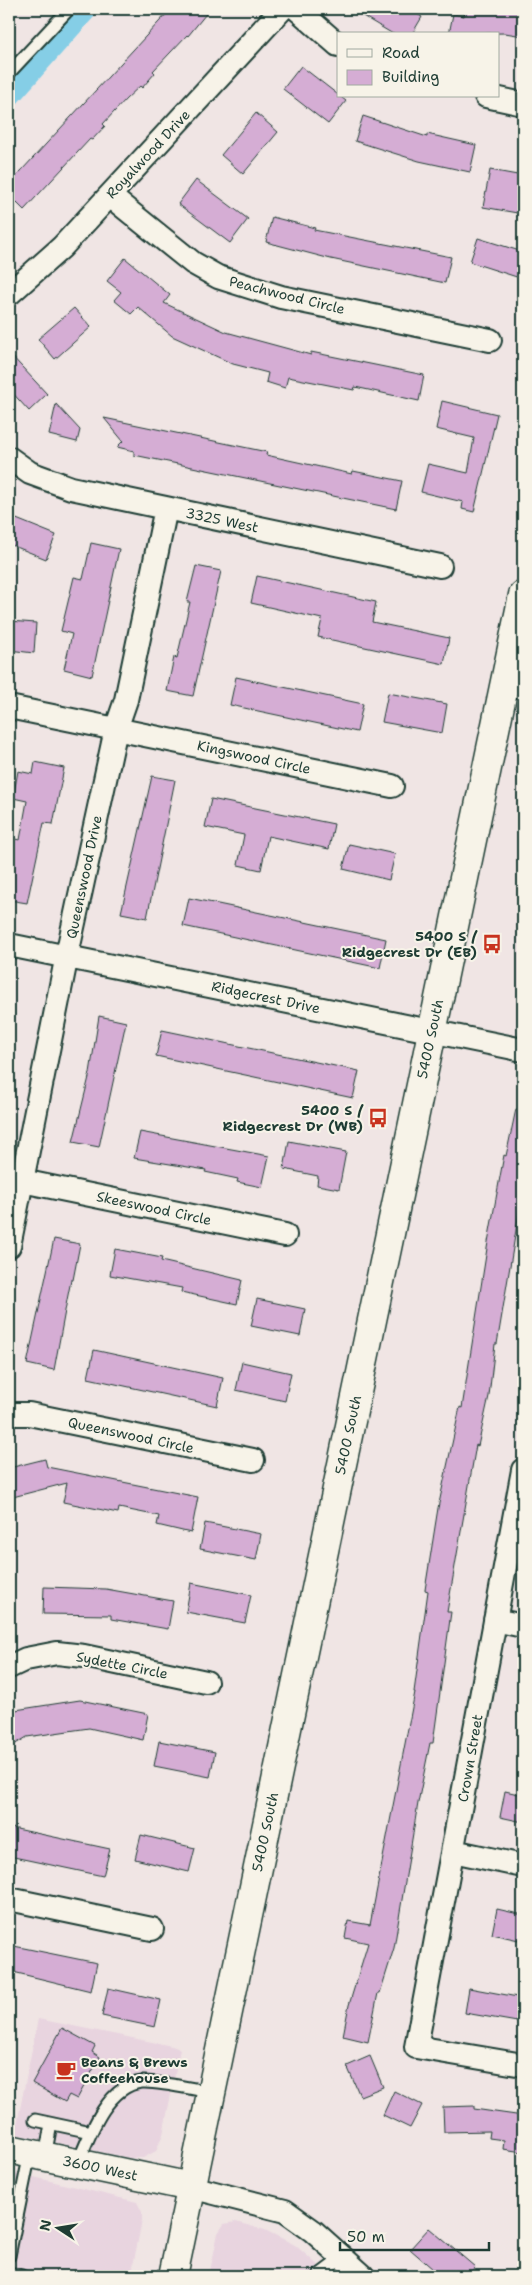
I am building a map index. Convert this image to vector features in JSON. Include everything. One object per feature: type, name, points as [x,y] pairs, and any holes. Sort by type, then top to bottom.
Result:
[{"type":"main road","name":"5400 South","points":[[173,2276],[432,1032],[517,651],[523,595]]},
{"type":"main road","name":"3600 West","points":[[28,2153],[191,2187]]},
{"type":"street","name":"Royalwood Drive","points":[[9,294],[62,247],[282,9]]},
{"type":"street","points":[[297,9],[337,44]]},
{"type":"street","points":[[495,98],[523,104]]},
{"type":"street","name":"Peachwood Circle","points":[[110,196],[193,263],[218,277],[281,297],[490,340]]},
{"type":"street","name":"3325 West","points":[[9,458],[30,473],[71,488],[440,566]]},
{"type":"street","name":"Queenswood Drive","points":[[9,1246],[16,1180],[116,728],[126,700],[166,508]]},
{"type":"street","name":"Kingswood Circle","points":[[9,707],[392,786]]},
{"type":"street","name":"Ridgecrest Drive","points":[[9,945],[67,955],[523,1050]]},
{"type":"street","name":"Skeeswood Circle","points":[[16,1180],[286,1235]]},
{"type":"street","name":"Queenswood Circle","points":[[9,1414],[29,1414],[252,1460]]},
{"type":"street","name":"Crown Street","points":[[523,1470],[416,2046],[523,2065]]},
{"type":"street","points":[[496,1620],[523,1626]]},
{"type":"street","name":"Sydette Circle","points":[[9,1667],[26,1660],[57,1653],[84,1656],[206,1682]]},
{"type":"street","points":[[453,1852],[523,1866]]},
{"type":"street","points":[[9,1899],[152,1929]]},
{"type":"street","points":[[191,2187],[285,2211],[313,2231],[362,2276]]},
{"type":"lane","points":[[9,73],[69,9]]},
{"type":"lane","points":[[78,2163],[91,2132],[112,2099],[128,2086],[142,2082],[211,2092]]},
{"type":"lane","points":[[35,2120],[91,2132]]},
{"type":"lane","points":[[9,2256],[28,2153],[51,2124]]},
{"type":"lane","points":[[318,2276],[342,2258]]},
{"type":"lane","points":[[9,2273],[22,2276]]},
{"type":"shaded area","points":[[38,2019],[180,2049],[163,2134],[156,2151],[143,2158],[130,2158],[15,2134]]},
{"type":"shaded area","points":[[9,2171],[137,2202],[142,2212],[142,2220],[131,2276],[9,2276]]},
{"type":"shaded area","points":[[236,2222],[265,2230],[295,2245],[330,2276],[209,2276],[218,2233],[224,2224]]},
{"type":"building","points":[[171,9],[210,9],[188,36],[153,71],[155,73],[142,88],[140,86],[126,99],[103,124],[105,126],[92,140],[90,139],[24,210],[9,195],[9,184]]},
{"type":"building","points":[[351,9],[409,9],[422,17],[413,32],[390,32]]},
{"type":"building","points":[[466,9],[523,9],[523,36],[500,32],[449,32],[453,14],[464,16]]},
{"type":"building","points":[[301,66],[337,94],[337,98],[342,98],[346,101],[328,124],[283,89]]},
{"type":"building","points":[[256,113],[278,132],[243,174],[221,155]]},
{"type":"building","points":[[363,116],[427,137],[427,134],[476,145],[470,172],[419,161],[355,141]]},
{"type":"building","points":[[490,170],[523,176],[523,214],[483,207]]},
{"type":"building","points":[[196,180],[248,219],[230,243],[178,204]]},
{"type":"building","points":[[272,217],[315,228],[314,230],[451,257],[445,283],[331,259],[266,242]]},
{"type":"building","points":[[478,238],[523,252],[523,279],[470,262]]},
{"type":"building","points":[[125,258],[170,295],[164,303],[226,332],[311,355],[311,352],[424,375],[419,401],[355,387],[354,390],[288,377],[285,388],[266,382],[268,373],[233,364],[172,336],[138,307],[131,314],[114,300],[121,292],[107,281]]},
{"type":"building","points":[[74,308],[91,327],[55,359],[38,339]]},
{"type":"building","points":[[9,353],[47,394],[29,411],[9,389]]},
{"type":"building","points":[[442,401],[497,414],[474,512],[462,509],[463,502],[421,492],[428,464],[468,473],[474,438],[436,429]]},
{"type":"building","points":[[56,404],[80,430],[77,442],[49,435]]},
{"type":"building","points":[[104,418],[267,452],[266,455],[352,474],[353,471],[402,481],[396,509],[134,455],[134,451],[117,447],[123,441]]},
{"type":"building","points":[[9,516],[56,535],[46,559],[9,544]]},
{"type":"building","points":[[91,543],[119,549],[92,676],[64,669],[72,634],[61,631],[74,577],[83,579]]},
{"type":"building","points":[[196,566],[221,571],[193,696],[167,691],[174,657],[177,658],[190,602],[187,602]]},
{"type":"building","points":[[257,576],[376,602],[372,622],[449,638],[444,664],[318,637],[322,619],[251,603]]},
{"type":"building","points":[[9,621],[36,623],[34,653],[9,650]]},
{"type":"building","points":[[236,677],[363,704],[357,732],[230,705]]},
{"type":"building","points":[[388,693],[447,704],[442,733],[382,722]]},
{"type":"building","points":[[35,762],[64,768],[53,824],[44,823],[27,903],[9,900],[9,838],[20,840],[27,801],[13,798],[18,771],[33,774]]},
{"type":"building","points":[[152,776],[175,780],[147,918],[121,913]]},
{"type":"building","points":[[211,799],[334,824],[329,849],[268,836],[261,870],[238,865],[244,835],[205,827]]},
{"type":"building","points":[[349,844],[395,854],[389,880],[343,869]]},
{"type":"building","points":[[189,898],[386,939],[380,968],[183,926]]},
{"type":"building","points":[[99,1016],[126,1022],[99,1147],[73,1142],[90,1073]]},
{"type":"building","points":[[162,1030],[359,1071],[353,1098],[156,1056]]},
{"type":"building","points":[[516,1109],[523,1110],[523,1188],[497,1344],[495,1344],[489,1396],[478,1446],[476,1445],[447,1612],[451,1612],[433,1743],[430,1743],[418,1803],[394,1948],[380,1993],[378,1993],[368,2042],[343,2036],[349,2005],[368,1943],[345,1938],[348,1921],[370,1925],[415,1692],[428,1591],[425,1590],[438,1508],[460,1407],[462,1408],[488,1242],[504,1155],[506,1156]]},
{"type":"building","points":[[140,1132],[269,1156],[262,1187],[237,1182],[238,1179],[205,1172],[206,1170],[134,1158]]},
{"type":"building","points":[[289,1141],[346,1152],[339,1189],[317,1185],[318,1176],[284,1169]]},
{"type":"building","points":[[54,1239],[80,1244],[73,1280],[71,1280],[54,1370],[27,1364]]},
{"type":"building","points":[[115,1249],[162,1258],[161,1261],[242,1280],[237,1304],[181,1292],[182,1288],[110,1275]]},
{"type":"building","points":[[257,1299],[305,1309],[300,1336],[251,1326]]},
{"type":"building","points":[[94,1350],[223,1378],[217,1406],[88,1378]]},
{"type":"building","points":[[242,1362],[291,1373],[285,1401],[236,1390]]},
{"type":"building","points":[[45,1459],[47,1467],[198,1497],[191,1533],[157,1525],[159,1516],[119,1508],[118,1513],[63,1502],[67,1483],[9,1498],[9,1468]]},
{"type":"building","points":[[205,1523],[261,1534],[256,1560],[200,1549]]},
{"type":"building","points":[[191,1583],[251,1595],[245,1623],[186,1612]]},
{"type":"building","points":[[44,1587],[106,1589],[173,1601],[168,1629],[111,1619],[111,1615],[43,1614]]},
{"type":"building","points":[[80,1700],[148,1714],[143,1740],[89,1728],[27,1737],[9,1748],[9,1711]]},
{"type":"building","points":[[159,1741],[215,1752],[210,1777],[154,1766]]},
{"type":"building","points":[[505,1791],[523,1795],[523,1822],[500,1817]]},
{"type":"building","points":[[12,1828],[110,1849],[103,1876],[9,1856]]},
{"type":"building","points":[[141,1835],[195,1848],[189,1872],[135,1859]]},
{"type":"building","points":[[497,1909],[523,1915],[523,1941],[492,1934]]},
{"type":"building","points":[[9,1945],[97,1963],[91,1991],[9,1971]]},
{"type":"building","points":[[108,1988],[161,2000],[155,2027],[102,2016]]},
{"type":"building","points":[[469,1988],[523,1998],[523,2023],[465,2013]]},
{"type":"building","name":"Beans & Brews Coffeehouse","points":[[62,2028],[95,2046],[92,2052],[100,2057],[77,2099],[69,2095],[65,2102],[32,2083]]},
{"type":"building","points":[[370,2056],[383,2087],[360,2096],[347,2066]]},
{"type":"building","points":[[394,2091],[422,2105],[410,2128],[383,2115]]},
{"type":"building","points":[[474,2106],[474,2109],[523,2116],[523,2152],[503,2149],[504,2140],[489,2138],[490,2131],[444,2132],[443,2107]]},
{"type":"building","points":[[429,2228],[475,2267],[467,2276],[441,2276],[410,2249]]},
{"type":"waterway","points":[[9,97],[87,9]]},
{"type":"place","name":"5400 S / Ridgecrest Dr (EB)","points":[[492,944]]},
{"type":"place","name":"5400 S / Ridgecrest Dr (WB)","points":[[378,1118]]},
{"type":"place","name":"Beans & Brews Coffeehouse","points":[[66,2070]]}]
